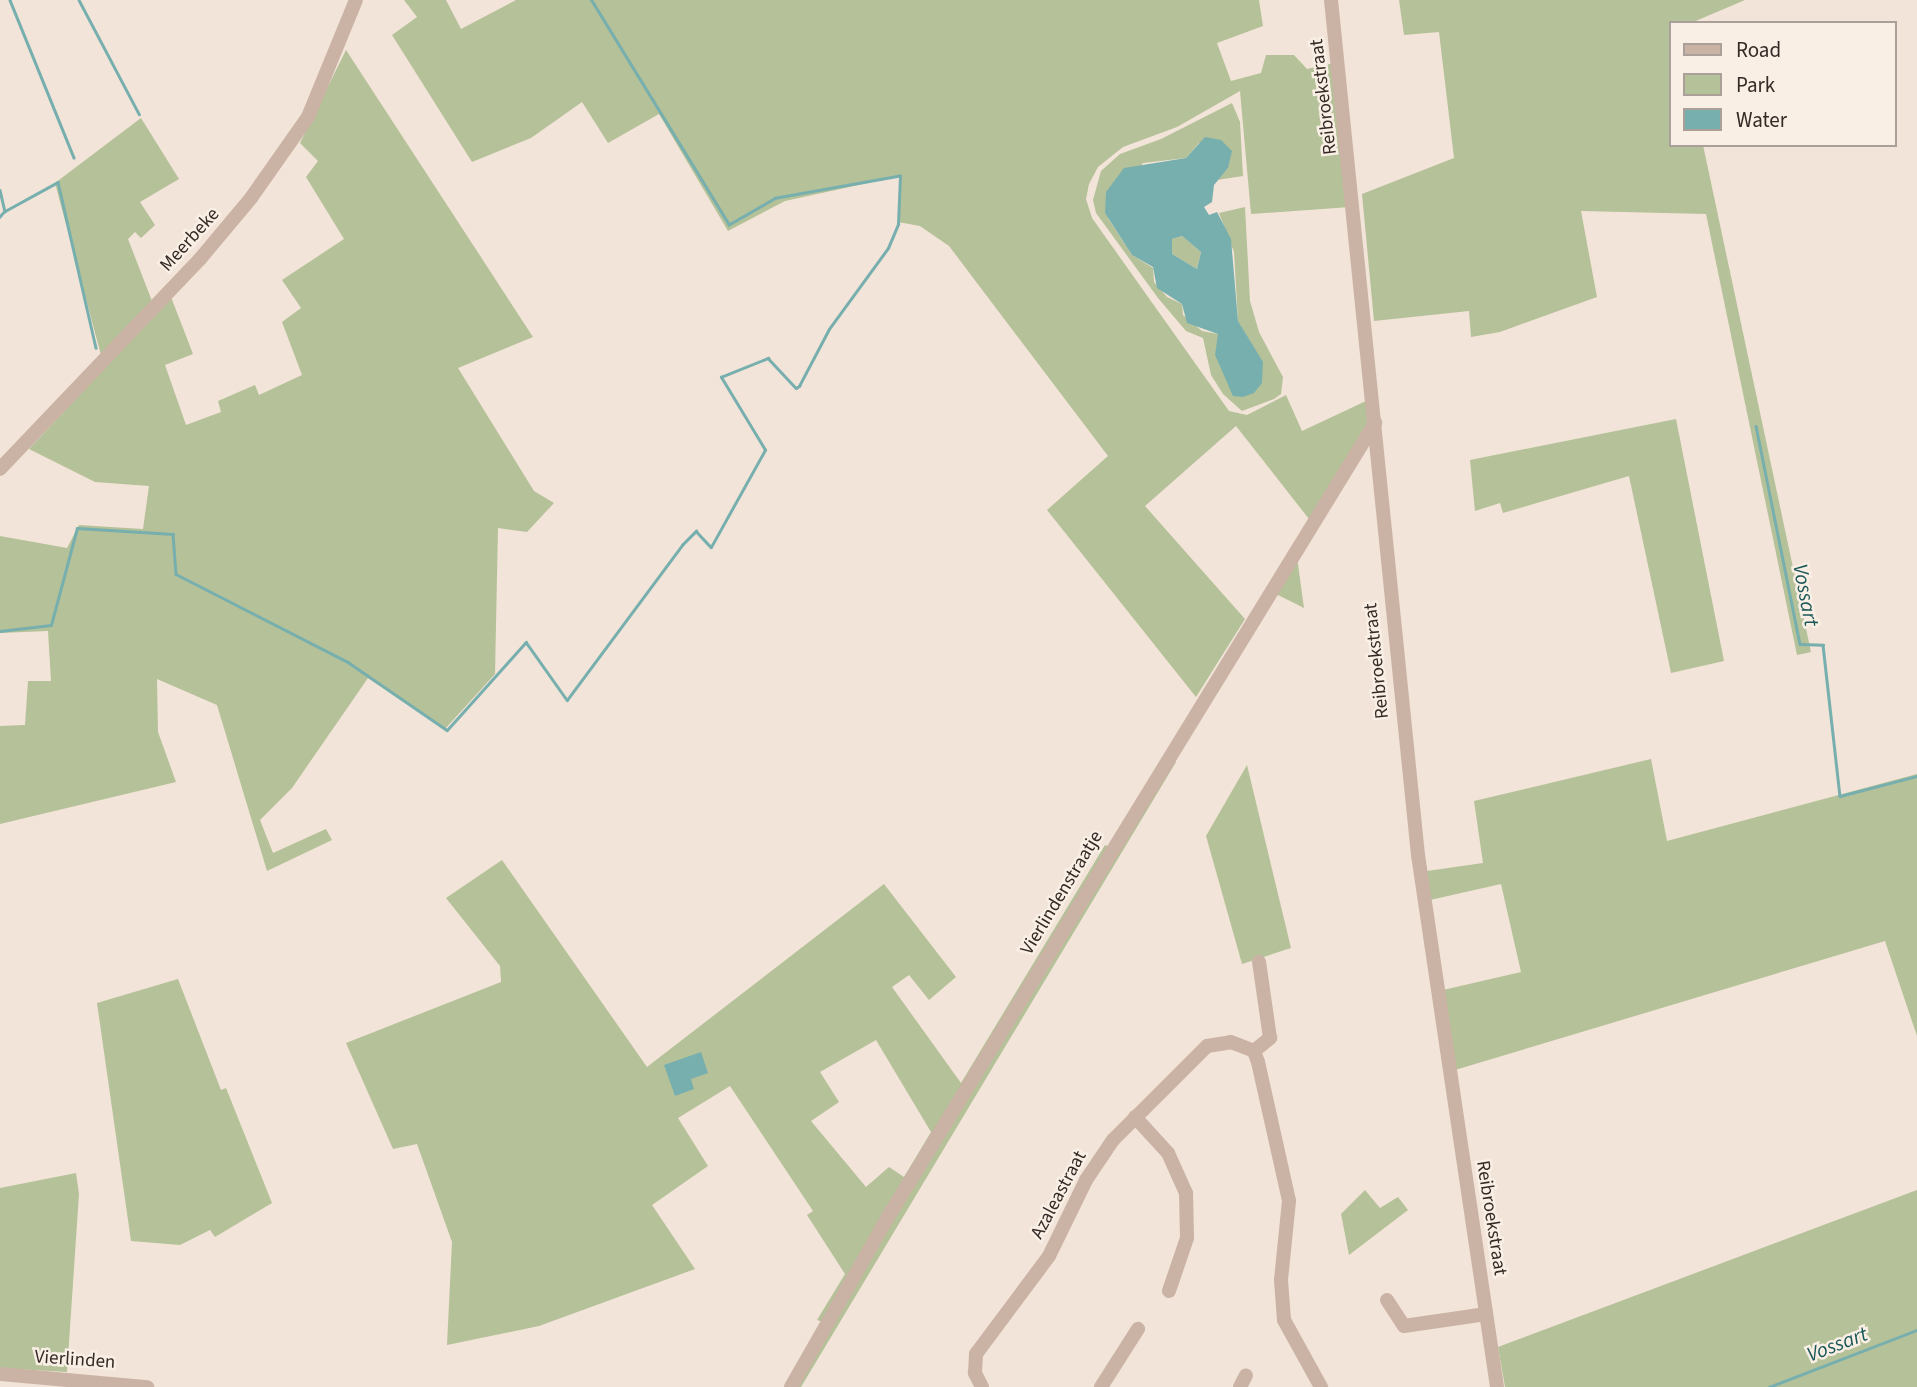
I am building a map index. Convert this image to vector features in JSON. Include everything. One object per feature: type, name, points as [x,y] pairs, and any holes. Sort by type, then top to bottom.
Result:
[{"type":"street","name":"Meerbeke","points":[[0,469],[209,249],[251,198],[308,117],[356,0]]},
{"type":"street","name":"Reibroekstraat","points":[[1331,0],[1418,855],[1497,1387]]},
{"type":"street","name":"Vierlindenstraatje","points":[[791,1387],[891,1212],[1361,439],[1375,423]]},
{"type":"street","points":[[1259,962],[1270,1038],[1254,1051],[1289,1201],[1281,1280],[1284,1320],[1321,1387]]},
{"type":"street","name":"Azaleastraat","points":[[982,1387],[975,1373],[976,1354],[1049,1256],[1086,1180],[1135,1117],[1208,1046],[1231,1041],[1254,1051]]},
{"type":"street","points":[[1135,1117],[1168,1153],[1186,1193],[1187,1238],[1169,1291]]},
{"type":"street","points":[[1387,1300],[1404,1326],[1486,1314]]},
{"type":"street","points":[[1101,1387],[1138,1329]]},
{"type":"street","name":"Vierlinden","points":[[0,1374],[147,1387]]},
{"type":"green space","points":[[404,0],[446,0],[461,29],[516,0],[1259,0],[1263,26],[1217,43],[1231,81],[1261,73],[1266,55],[1294,55],[1307,69],[1334,63],[1350,207],[1251,214],[1240,91],[1177,127],[1123,147],[1098,167],[1089,184],[1086,199],[1092,218],[1229,411],[1247,415],[1286,395],[1302,431],[1366,401],[1369,421],[1309,519],[1236,426],[1145,506],[1245,619],[1196,697],[1047,510],[1108,456],[949,246],[920,226],[898,222],[900,176],[785,201],[728,231],[659,114],[608,143],[582,102],[531,138],[472,162],[392,35],[417,17]]},
{"type":"green space","points":[[1399,0],[1745,0],[1696,21],[1668,21],[1668,147],[1703,147],[1811,652],[1797,655],[1706,214],[1581,211],[1597,297],[1500,332],[1471,337],[1469,311],[1374,321],[1362,194],[1454,158],[1439,32],[1404,35]]},
{"type":"green space","points":[[346,50],[533,337],[458,368],[534,491],[554,503],[527,532],[498,528],[495,674],[445,729],[368,678],[292,788],[260,820],[273,853],[326,829],[332,840],[267,871],[217,705],[157,679],[158,732],[176,782],[0,824],[0,726],[25,725],[28,681],[51,681],[48,631],[0,633],[0,536],[67,548],[79,525],[143,529],[149,486],[95,482],[29,449],[171,297],[193,354],[165,365],[186,425],[221,412],[218,401],[255,385],[259,395],[302,375],[282,322],[301,308],[282,280],[344,239],[306,177],[318,161],[300,143]]},
{"type":"green space","points":[[1232,103],[1240,122],[1243,176],[1217,180],[1228,168],[1199,143],[1186,158],[1143,163],[1108,218],[1132,255],[1153,268],[1154,282],[1167,297],[1182,304],[1183,315],[1202,331],[1218,334],[1219,364],[1243,397],[1253,347],[1238,321],[1234,252],[1219,213],[1245,207],[1250,301],[1259,332],[1283,377],[1281,394],[1242,411],[1223,394],[1211,375],[1203,338],[1186,331],[1158,298],[1096,213],[1093,200],[1101,171],[1120,154],[1161,139]]},
{"type":"green space","points":[[141,118],[179,179],[140,202],[155,225],[141,238],[135,232],[128,239],[152,301],[101,355],[55,183]]},
{"type":"green space","points":[[1182,236],[1201,252],[1197,269],[1172,254],[1172,239]]},
{"type":"green space","points":[[1676,419],[1724,661],[1671,673],[1629,476],[1503,513],[1500,503],[1475,511],[1470,460]]},
{"type":"green space","points":[[1297,557],[1304,608],[1276,594]]},
{"type":"green space","points":[[1171,758],[1176,762],[801,1387],[795,1387],[828,1324],[817,1320],[845,1274],[807,1215],[813,1211],[730,1086],[678,1118],[708,1166],[652,1205],[695,1269],[539,1326],[447,1345],[452,1242],[417,1144],[393,1149],[346,1043],[501,982],[500,966],[446,898],[502,860],[647,1067],[884,884],[956,977],[929,1000],[909,975],[892,987],[961,1083],[1105,845],[1116,851]],"holes":[[[876,1040],[931,1132],[904,1177],[889,1167],[866,1187],[811,1121],[839,1102],[820,1072]]]},
{"type":"green space","points":[[1651,759],[1667,841],[1917,774],[1917,1036],[1885,941],[1455,1070],[1443,990],[1521,972],[1501,884],[1430,900],[1427,871],[1483,863],[1474,801]]},
{"type":"green space","points":[[1247,765],[1291,948],[1242,964],[1206,836]]},
{"type":"green space","points":[[178,979],[221,1090],[226,1088],[272,1203],[215,1237],[210,1230],[180,1245],[131,1241],[97,1003]]},
{"type":"green space","points":[[76,1173],[79,1194],[67,1372],[0,1368],[0,1188]]},
{"type":"green space","points":[[1365,1190],[1380,1208],[1398,1197],[1408,1210],[1349,1255],[1341,1214]]},
{"type":"green space","points":[[1917,1190],[1917,1387],[1505,1387],[1498,1347]]},
{"type":"water","points":[[1205,137],[1221,140],[1232,151],[1228,168],[1214,185],[1212,202],[1204,207],[1209,215],[1217,212],[1231,239],[1238,321],[1263,362],[1262,383],[1254,393],[1243,397],[1233,396],[1215,355],[1218,334],[1187,323],[1182,304],[1157,288],[1153,267],[1132,255],[1105,213],[1106,192],[1124,168],[1186,158]],"holes":[[[1182,236],[1201,252],[1197,269],[1172,254],[1172,239]]]},
{"type":"water","points":[[701,1052],[708,1073],[691,1079],[694,1089],[675,1096],[664,1065]]},
{"type":"waterway","points":[[10,0],[74,158]]},
{"type":"waterway","points":[[79,0],[139,114]]},
{"type":"waterway","points":[[0,631],[51,625],[77,528],[173,534],[176,574],[348,662],[447,730],[526,642],[567,700],[682,545],[696,531],[711,547],[765,450],[721,377],[768,358],[796,388],[799,386],[829,329],[888,248],[898,224],[900,176],[776,198],[729,225],[591,0]]},
{"type":"waterway","points":[[5,211],[58,182],[96,348]]},
{"type":"waterway","points":[[0,190],[5,211],[0,217]]},
{"type":"waterway","name":"Vossart","points":[[1756,426],[1800,644],[1823,645],[1840,796],[1917,776]]},
{"type":"waterway","name":"Vossart","points":[[1769,1387],[1917,1330]]}]
